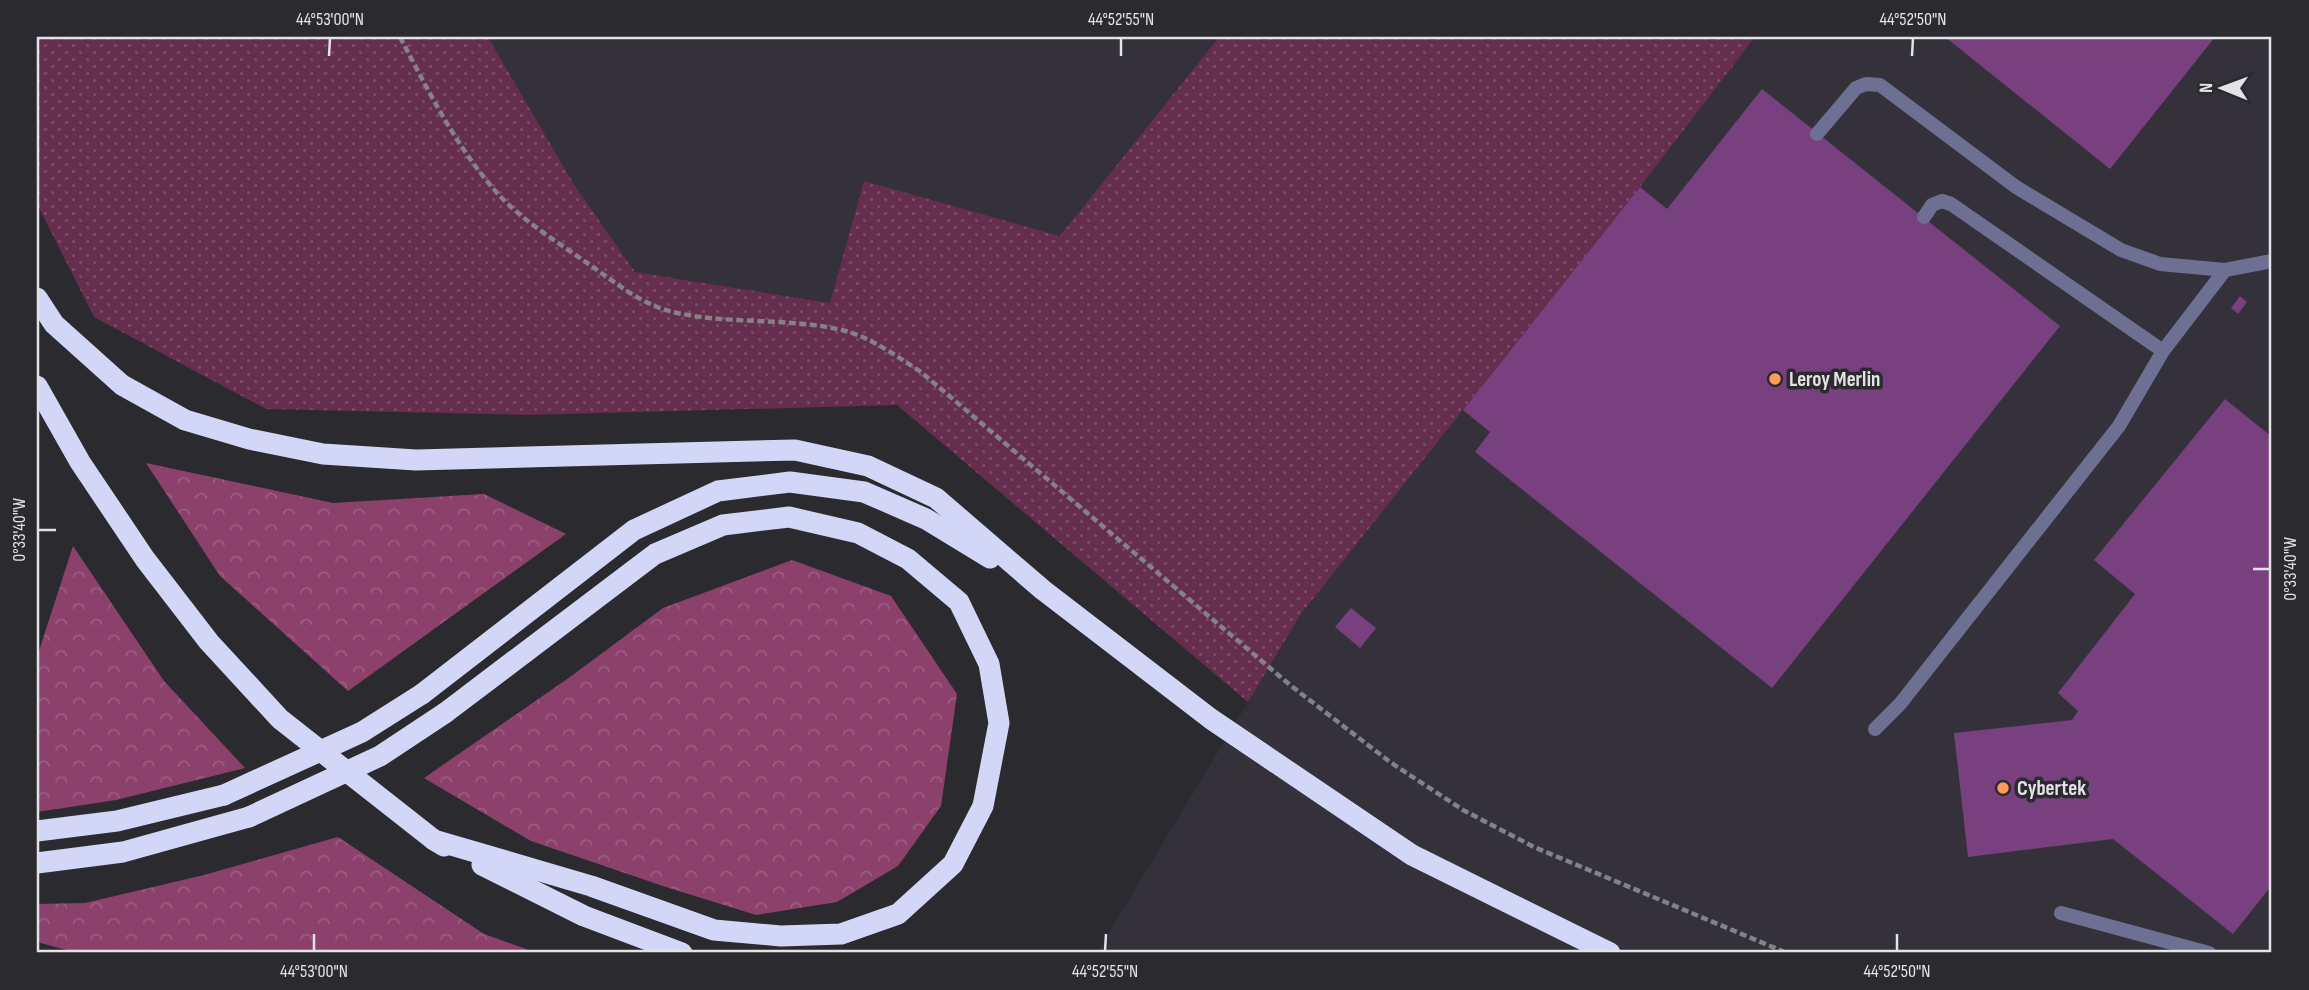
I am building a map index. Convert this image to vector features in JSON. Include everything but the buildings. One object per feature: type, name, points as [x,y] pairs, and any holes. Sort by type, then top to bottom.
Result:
[{"type":"highway","points":[[37,298],[54,324],[122,385],[185,420],[249,439],[323,454],[416,460],[795,450],[868,466],[936,498],[1043,590],[1211,719],[1412,855],[1610,953]]},
{"type":"highway","points":[[37,386],[80,462],[145,559],[209,642],[281,719],[434,840],[584,916],[682,953]]},
{"type":"highway","points":[[37,831],[117,821],[224,795],[362,732],[422,694],[634,530],[718,491],[790,482],[864,492],[926,519],[1043,590]]},
{"type":"highway","points":[[37,863],[122,852],[249,817],[380,756],[445,713],[655,554],[723,525],[789,517],[858,533],[908,559],[960,603],[989,664],[999,723],[983,806],[953,864],[898,914],[841,934],[781,936],[714,930],[591,886],[434,840]]},
{"type":"lane","points":[[1817,134],[1856,88],[1866,84],[1880,85],[2016,187],[2121,250],[2160,264],[2225,270],[2272,261]]},
{"type":"lane","points":[[1924,217],[1932,205],[1942,201],[1951,204],[2163,351]]},
{"type":"lane","points":[[1875,729],[1900,704],[2119,426],[2163,351],[2225,270]]},
{"type":"lane","points":[[2061,913],[2209,953]]},
{"type":"path","points":[[400,37],[439,111],[461,146],[500,195],[530,223],[631,293],[672,312],[807,324],[844,330],[878,344],[921,372],[1290,685],[1390,762],[1463,810],[1534,848],[1787,953]]},
{"type":"shaded area","points":[[37,37],[488,37],[573,183],[635,272],[830,303],[864,181],[1060,236],[1219,37],[1755,37],[1640,187],[1301,614],[1248,702],[897,405],[527,415],[266,409],[94,317],[37,204]]},
{"type":"shaded area","points":[[488,37],[1219,37],[1060,236],[864,182],[831,303],[635,272],[573,183]]},
{"type":"shaded area","points":[[1755,37],[2272,37],[2272,953],[1097,953],[1301,614],[1640,187]]},
{"type":"green space","points":[[146,463],[333,503],[484,494],[566,534],[348,691],[220,576]]},
{"type":"green space","points":[[73,546],[164,681],[245,768],[116,800],[37,812],[37,657]]},
{"type":"green space","points":[[792,560],[891,596],[957,694],[941,806],[898,866],[837,902],[756,915],[531,841],[424,778],[570,677],[663,608]]},
{"type":"green space","points":[[338,837],[484,934],[537,953],[78,953],[37,942],[37,904],[85,903],[204,875]]},
{"type":"place","name":"Leroy Merlin","points":[[1775,379]]},
{"type":"place","name":"Cybertek","points":[[2003,788]]}]
